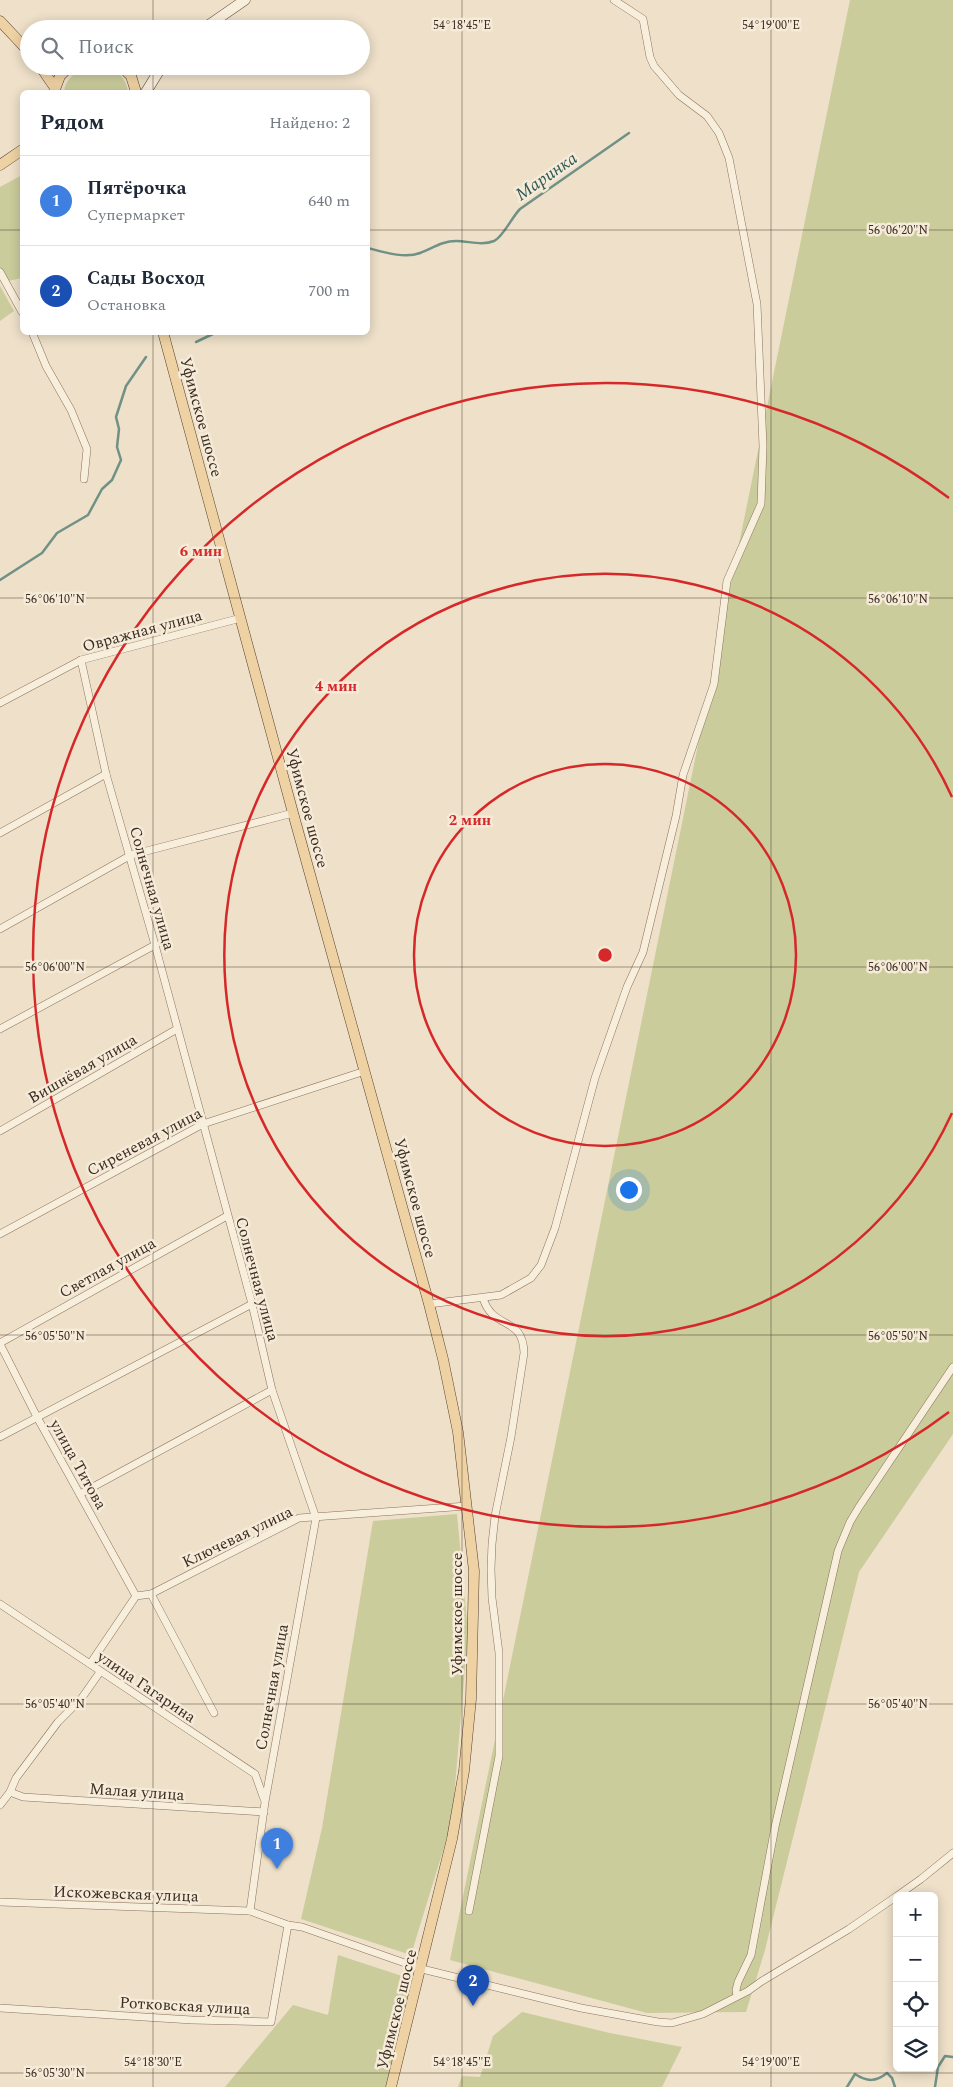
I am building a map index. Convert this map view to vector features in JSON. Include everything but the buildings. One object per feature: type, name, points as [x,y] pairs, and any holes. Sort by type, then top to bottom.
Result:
[{"type":"main road","points":[[216,20],[245,0]]},
{"type":"main road","points":[[3,24],[20,34]]},
{"type":"main road","points":[[3,24],[20,42]]},
{"type":"main road","points":[[46,75],[55,90]]},
{"type":"main road","points":[[55,90],[61,75]]},
{"type":"main road","points":[[129,75],[135,90]]},
{"type":"main road","points":[[147,90],[156,75]]},
{"type":"main road","points":[[0,165],[20,151]]},
{"type":"main road","name":"Уфимское шоссе","points":[[164,335],[293,813],[430,1304],[458,1432],[474,1571],[470,1708],[464,1771],[452,1839],[392,2087]]},
{"type":"street","points":[[430,1304],[447,1300],[501,1295],[531,1278],[541,1265],[555,1228],[594,1078],[627,987],[644,952],[676,816],[683,775],[714,684],[727,581],[756,517],[763,489],[757,304],[729,158],[719,133],[707,116],[679,94],[654,66],[650,57],[643,19],[614,0]]},
{"type":"street","points":[[0,272],[20,308]]},
{"type":"street","points":[[33,335],[46,366],[71,410],[87,449],[84,479]]},
{"type":"street","name":"Овражная улица","points":[[0,703],[81,660],[241,618]]},
{"type":"street","name":"Солнечная улица","points":[[81,660],[106,774],[131,855],[252,1304],[272,1390],[316,1518],[265,1802],[250,1911]]},
{"type":"street","points":[[0,834],[106,774]]},
{"type":"street","points":[[0,929],[131,855],[293,813]]},
{"type":"street","points":[[0,1029],[155,945]]},
{"type":"street","name":"Вишнёвая улица","points":[[0,1131],[177,1029]]},
{"type":"street","name":"Сиреневая улица","points":[[0,1234],[202,1124],[365,1071]]},
{"type":"street","name":"Светлая улица","points":[[0,1343],[227,1216]]},
{"type":"street","points":[[469,1911],[498,1756],[499,1661],[492,1598],[492,1544],[495,1516],[511,1437],[524,1353],[524,1343],[519,1331],[494,1317],[488,1311],[483,1298]]},
{"type":"street","points":[[0,1437],[252,1304]]},
{"type":"street","name":"улица Титова","points":[[0,1343],[37,1417],[136,1596]]},
{"type":"street","points":[[737,1996],[738,1982],[751,1955],[775,1827],[838,1551],[850,1522],[859,1507],[953,1367]]},
{"type":"street","points":[[80,1494],[272,1390]]},
{"type":"street","name":"Ключевая улица","points":[[136,1596],[151,1594],[298,1518],[467,1506]]},
{"type":"street","points":[[151,1594],[214,1713]]},
{"type":"street","points":[[90,1664],[136,1596]]},
{"type":"street","name":"улица Гагарина","points":[[0,1604],[255,1774],[265,1802]]},
{"type":"street","points":[[0,1805],[10,1792],[16,1778],[58,1722],[81,1699],[100,1672]]},
{"type":"street","name":"Малая улица","points":[[10,1792],[23,1797],[264,1812]]},
{"type":"street","name":"Искожевская улица","points":[[903,1892],[953,1852]]},
{"type":"street","name":"Искожевская улица","points":[[0,1902],[250,1911],[422,1968],[581,2008],[658,2022],[685,2020],[703,2014],[737,1996],[849,1929],[893,1899]]},
{"type":"street","name":"Ротковская улица","points":[[0,2008],[192,2020],[271,2022],[288,1925]]},
{"type":"green space","points":[[850,0],[953,0],[953,1434],[859,1572],[765,1950],[746,2012],[647,2013],[450,1960]]},
{"type":"green space","points":[[120,75],[127,90],[64,90],[66,83],[72,76]]},
{"type":"green space","points":[[20,176],[20,278],[8,281],[0,268],[0,187]]},
{"type":"green space","points":[[0,286],[14,311],[0,321]]},
{"type":"green space","points":[[457,1514],[468,1633],[452,1821],[411,1955],[301,1919],[322,1828],[373,1521]]},
{"type":"green space","points":[[338,1955],[402,1976],[411,2001],[388,2087],[225,2087],[293,2005],[328,2015]]},
{"type":"green space","points":[[522,2012],[610,2033],[682,2047],[662,2087],[458,2087],[462,2076],[480,2077],[493,2036]]},
{"type":"waterway","name":"Маринка","points":[[370,248],[394,254],[414,255],[451,241],[480,243],[494,241],[501,235],[520,209],[629,133]]},
{"type":"waterway","name":"Маринка","points":[[196,342],[211,335]]},
{"type":"waterway","name":"Маринка","points":[[0,580],[42,553],[57,533],[88,515],[102,489],[112,480],[121,460],[117,447],[119,429],[116,417],[126,386],[146,357]]},
{"type":"waterway","points":[[935,2087],[938,2067],[945,2056],[953,2057]]},
{"type":"waterway","points":[[847,2087],[855,2074],[871,2080],[887,2073],[892,2078],[895,2087]]},
{"type":"place","name":"Пятёрочка","points":[[277,1869]]},
{"type":"place","name":"Сады Восход","points":[[473,2006]]}]
